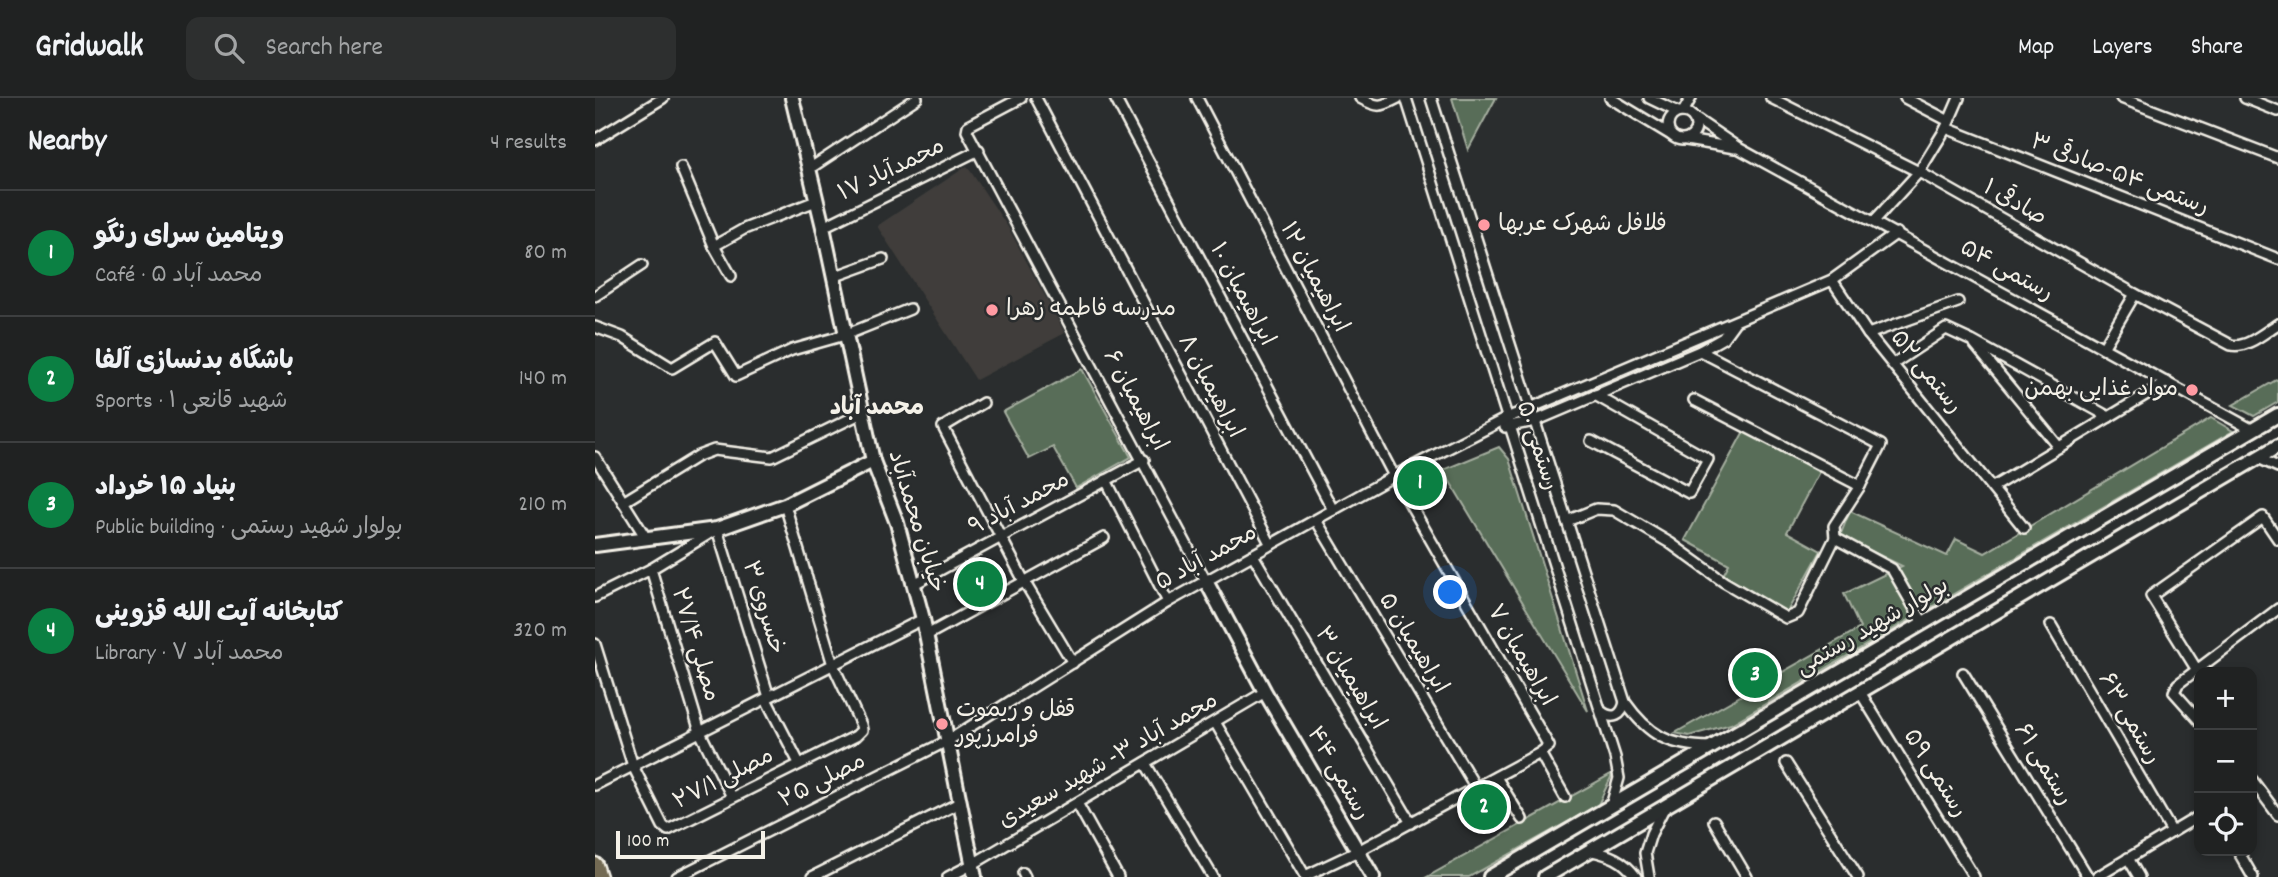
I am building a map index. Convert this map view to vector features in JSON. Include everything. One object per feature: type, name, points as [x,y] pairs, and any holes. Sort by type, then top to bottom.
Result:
[{"type":"main road","name":"خیابان محمدآباد","points":[[792,98],[823,227],[873,461],[897,523],[927,635],[974,871]]},
{"type":"main road","name":"بولوار شهید رستمی","points":[[1490,877],[2278,415]]},
{"type":"main road","name":"بولوار شهید رستمی","points":[[1545,877],[2278,446]]},
{"type":"main road","points":[[595,545],[717,529],[785,505],[873,461]]},
{"type":"main road","name":"رستمی ۴۴","points":[[1206,581],[1265,692],[1373,877]]},
{"type":"main road","points":[[595,865],[599,877]]},
{"type":"street","points":[[595,140],[663,98]]},
{"type":"street","points":[[810,169],[917,98]]},
{"type":"street","name":"ابراهیمیان ۶","points":[[1021,98],[967,128],[1206,581]]},
{"type":"street","name":"ابراهیمیان ۸","points":[[1036,98],[1271,545]]},
{"type":"street","name":"ابراهیمیان ۱۰","points":[[1115,98],[1333,510]]},
{"type":"street","name":"ابراهیمیان ۱۲","points":[[1197,98],[1394,476]]},
{"type":"street","points":[[1360,98],[1383,106],[1398,98]]},
{"type":"street","name":"رستمی ۵۰","points":[[1406,98],[1602,712],[1619,778],[1611,806]]},
{"type":"street","name":"رستمی ۵۰","points":[[1431,98],[1625,702],[1651,732],[1669,741],[1712,747]]},
{"type":"street","points":[[1610,98],[1675,139],[1686,140],[1691,137],[1696,128],[1693,117],[1649,98]]},
{"type":"street","points":[[1671,135],[1668,130],[1669,119],[1681,112],[1691,98]]},
{"type":"street","name":"صادقی ۱","points":[[1771,98],[1919,172],[2135,294],[2237,347],[2278,324]]},
{"type":"street","name":"رستمی ۵۴-صادقی ۳","points":[[1905,98],[1947,125],[2278,259]]},
{"type":"street","points":[[1874,221],[1919,172],[1947,125],[1959,98]]},
{"type":"street","points":[[2121,98],[2278,158]]},
{"type":"street","points":[[2245,98],[2278,111]]},
{"type":"street","name":"رستمی ۵۴","points":[[1693,117],[1740,149],[2253,430]]},
{"type":"street","name":"رستمی ۵۴","points":[[1686,140],[1740,149]]},
{"type":"street","name":"محمدآباد ۱۷","points":[[823,227],[979,150]]},
{"type":"street","points":[[681,167],[731,276]]},
{"type":"street","points":[[715,246],[744,229],[816,201]]},
{"type":"street","points":[[1508,423],[1531,408],[1832,280],[1896,233]]},
{"type":"street","points":[[833,277],[883,259]]},
{"type":"street","points":[[595,296],[642,265]]},
{"type":"street","name":"رستمی ۵۲","points":[[1832,280],[1868,334],[2024,528]]},
{"type":"street","points":[[2103,348],[2135,294]]},
{"type":"street","points":[[1868,334],[1958,302]]},
{"type":"street","points":[[595,327],[622,337],[672,368],[715,342],[736,376],[792,350],[845,335],[910,309]]},
{"type":"street","points":[[1508,423],[1535,421],[1700,351],[1723,338],[1735,321]]},
{"type":"street","points":[[1893,364],[1946,329],[2109,417]]},
{"type":"street","points":[[1972,341],[2059,447]]},
{"type":"street","points":[[1567,521],[1596,509],[1614,510],[1670,542],[1724,582],[1786,618],[1798,613],[1835,538],[1834,526],[1860,486],[1881,446],[1700,351]]},
{"type":"street","points":[[1993,487],[2167,382]]},
{"type":"street","points":[[1591,441],[1689,493],[1708,459],[1595,395]]},
{"type":"street","points":[[1694,400],[1860,486]]},
{"type":"street","points":[[983,403],[943,427],[1025,583],[1073,663]]},
{"type":"street","points":[[623,502],[698,456],[714,450],[772,457],[862,413]]},
{"type":"street","name":"محمد آباد ۵","points":[[949,740],[1168,602],[1394,476],[1493,426],[1508,423]]},
{"type":"street","points":[[595,457],[646,538]]},
{"type":"street","points":[[2258,458],[2278,467]]},
{"type":"street","name":"محمد آباد ۹","points":[[914,584],[1144,460]]},
{"type":"street","name":"ابراهیمیان ۷","points":[[1394,476],[1549,746],[1540,753]]},
{"type":"street","points":[[1106,480],[1168,602]]},
{"type":"street","points":[[785,505],[833,665]]},
{"type":"street","points":[[2195,667],[2151,596],[2263,517],[2278,539]]},
{"type":"street","name":"ابراهیمیان ۵","points":[[1316,520],[1476,788]]},
{"type":"street","points":[[595,597],[651,569],[717,529]]},
{"type":"street","name":"خسروی ۳","points":[[717,529],[768,698],[799,764]]},
{"type":"street","points":[[927,635],[1104,538]]},
{"type":"street","points":[[1835,538],[1892,569],[1923,623]]},
{"type":"street","name":"ابراهیمیان ۳","points":[[1253,555],[1411,823]]},
{"type":"street","name":"مصلی ۲۷/۴","points":[[651,569],[700,732],[732,797]]},
{"type":"street","points":[[2201,667],[2278,609]]},
{"type":"street","points":[[595,785],[923,619]]},
{"type":"street","name":"رستمی ۶۳","points":[[2051,625],[2172,832]]},
{"type":"street","points":[[595,644],[633,766]]},
{"type":"street","name":"مصلی ۲۷/۱","points":[[633,766],[663,826],[668,830],[856,736],[862,730],[862,725],[833,665]]},
{"type":"street","points":[[2194,672],[2178,684],[2174,692],[2194,714]]},
{"type":"street","name":"رستمی ۶۱","points":[[1963,673],[2088,877]]},
{"type":"street","name":"محمد آباد ۳- شهید سعیدی","points":[[948,877],[974,871],[1077,803],[1265,692]]},
{"type":"street","name":"رستمی ۵۹","points":[[1860,692],[1975,877]]},
{"type":"street","points":[[1602,712],[1617,716],[1623,710],[1625,702]]},
{"type":"street","points":[[1215,722],[1305,876],[1358,851],[1540,753],[1565,797]]},
{"type":"street","name":"مصلی ۲۵","points":[[677,877],[949,740]]},
{"type":"street","points":[[1145,763],[1213,877]]},
{"type":"street","points":[[1786,763],[1858,877]]},
{"type":"street","points":[[1496,777],[1522,820]]},
{"type":"street","points":[[2257,788],[2278,815]]},
{"type":"street","points":[[812,877],[961,802]]},
{"type":"street","points":[[1077,803],[1118,877]]},
{"type":"street","points":[[1649,877],[1645,853],[1664,808]]},
{"type":"street","points":[[2097,877],[2194,819]]},
{"type":"street","points":[[1714,821],[1747,877]]},
{"type":"street","points":[[1590,850],[1615,857],[1628,866],[1636,877]]},
{"type":"street","points":[[2241,856],[2253,877]]},
{"type":"street","points":[[2128,858],[2139,877]]},
{"type":"shaded area","points":[[967,166],[1008,227],[1065,333],[976,380],[877,226]]},
{"type":"green space","points":[[1452,98],[1496,98],[1468,150]]},
{"type":"green space","points":[[1082,369],[1131,457],[1076,488],[1053,447],[1029,459],[1003,412]]},
{"type":"green space","points":[[2278,379],[2278,402],[2254,416],[2233,405]]},
{"type":"green space","points":[[2211,418],[2233,431],[1731,724],[1689,736],[1675,733],[1860,628],[1844,594],[1902,566],[1840,536],[1850,511],[1947,556],[1956,539],[1985,553]]},
{"type":"green space","points":[[1744,431],[1819,472],[1787,532],[1821,551],[1787,612],[1722,577],[1729,564],[1685,540]]},
{"type":"green space","points":[[1499,447],[1509,459],[1588,711],[1443,470]]},
{"type":"green space","points":[[1613,773],[1598,805],[1469,877],[1427,877]]},
{"type":"place","name":"فلافل شهرک عربها","points":[[1484,225]]},
{"type":"place","name":"مدرسه فاطمه زهرا","points":[[992,310]]},
{"type":"place","name":"مواد غذایی بهمن","points":[[2192,390]]},
{"type":"place","name":"ویتامین سرای رنگو","points":[[1420,483]]},
{"type":"place","name":"کتابخانه آیت الله قزوینی","points":[[980,584]]},
{"type":"place","name":"بنیاد ۱۵ خرداد","points":[[1755,675]]},
{"type":"place","name":"قفل و ریموت فرامرزپور","points":[[942,724]]},
{"type":"place","name":"باشگاه بدنسازی آلفا","points":[[1484,807]]},
{"type":"district","name":"محمد آباد","points":[[877,409]]}]
